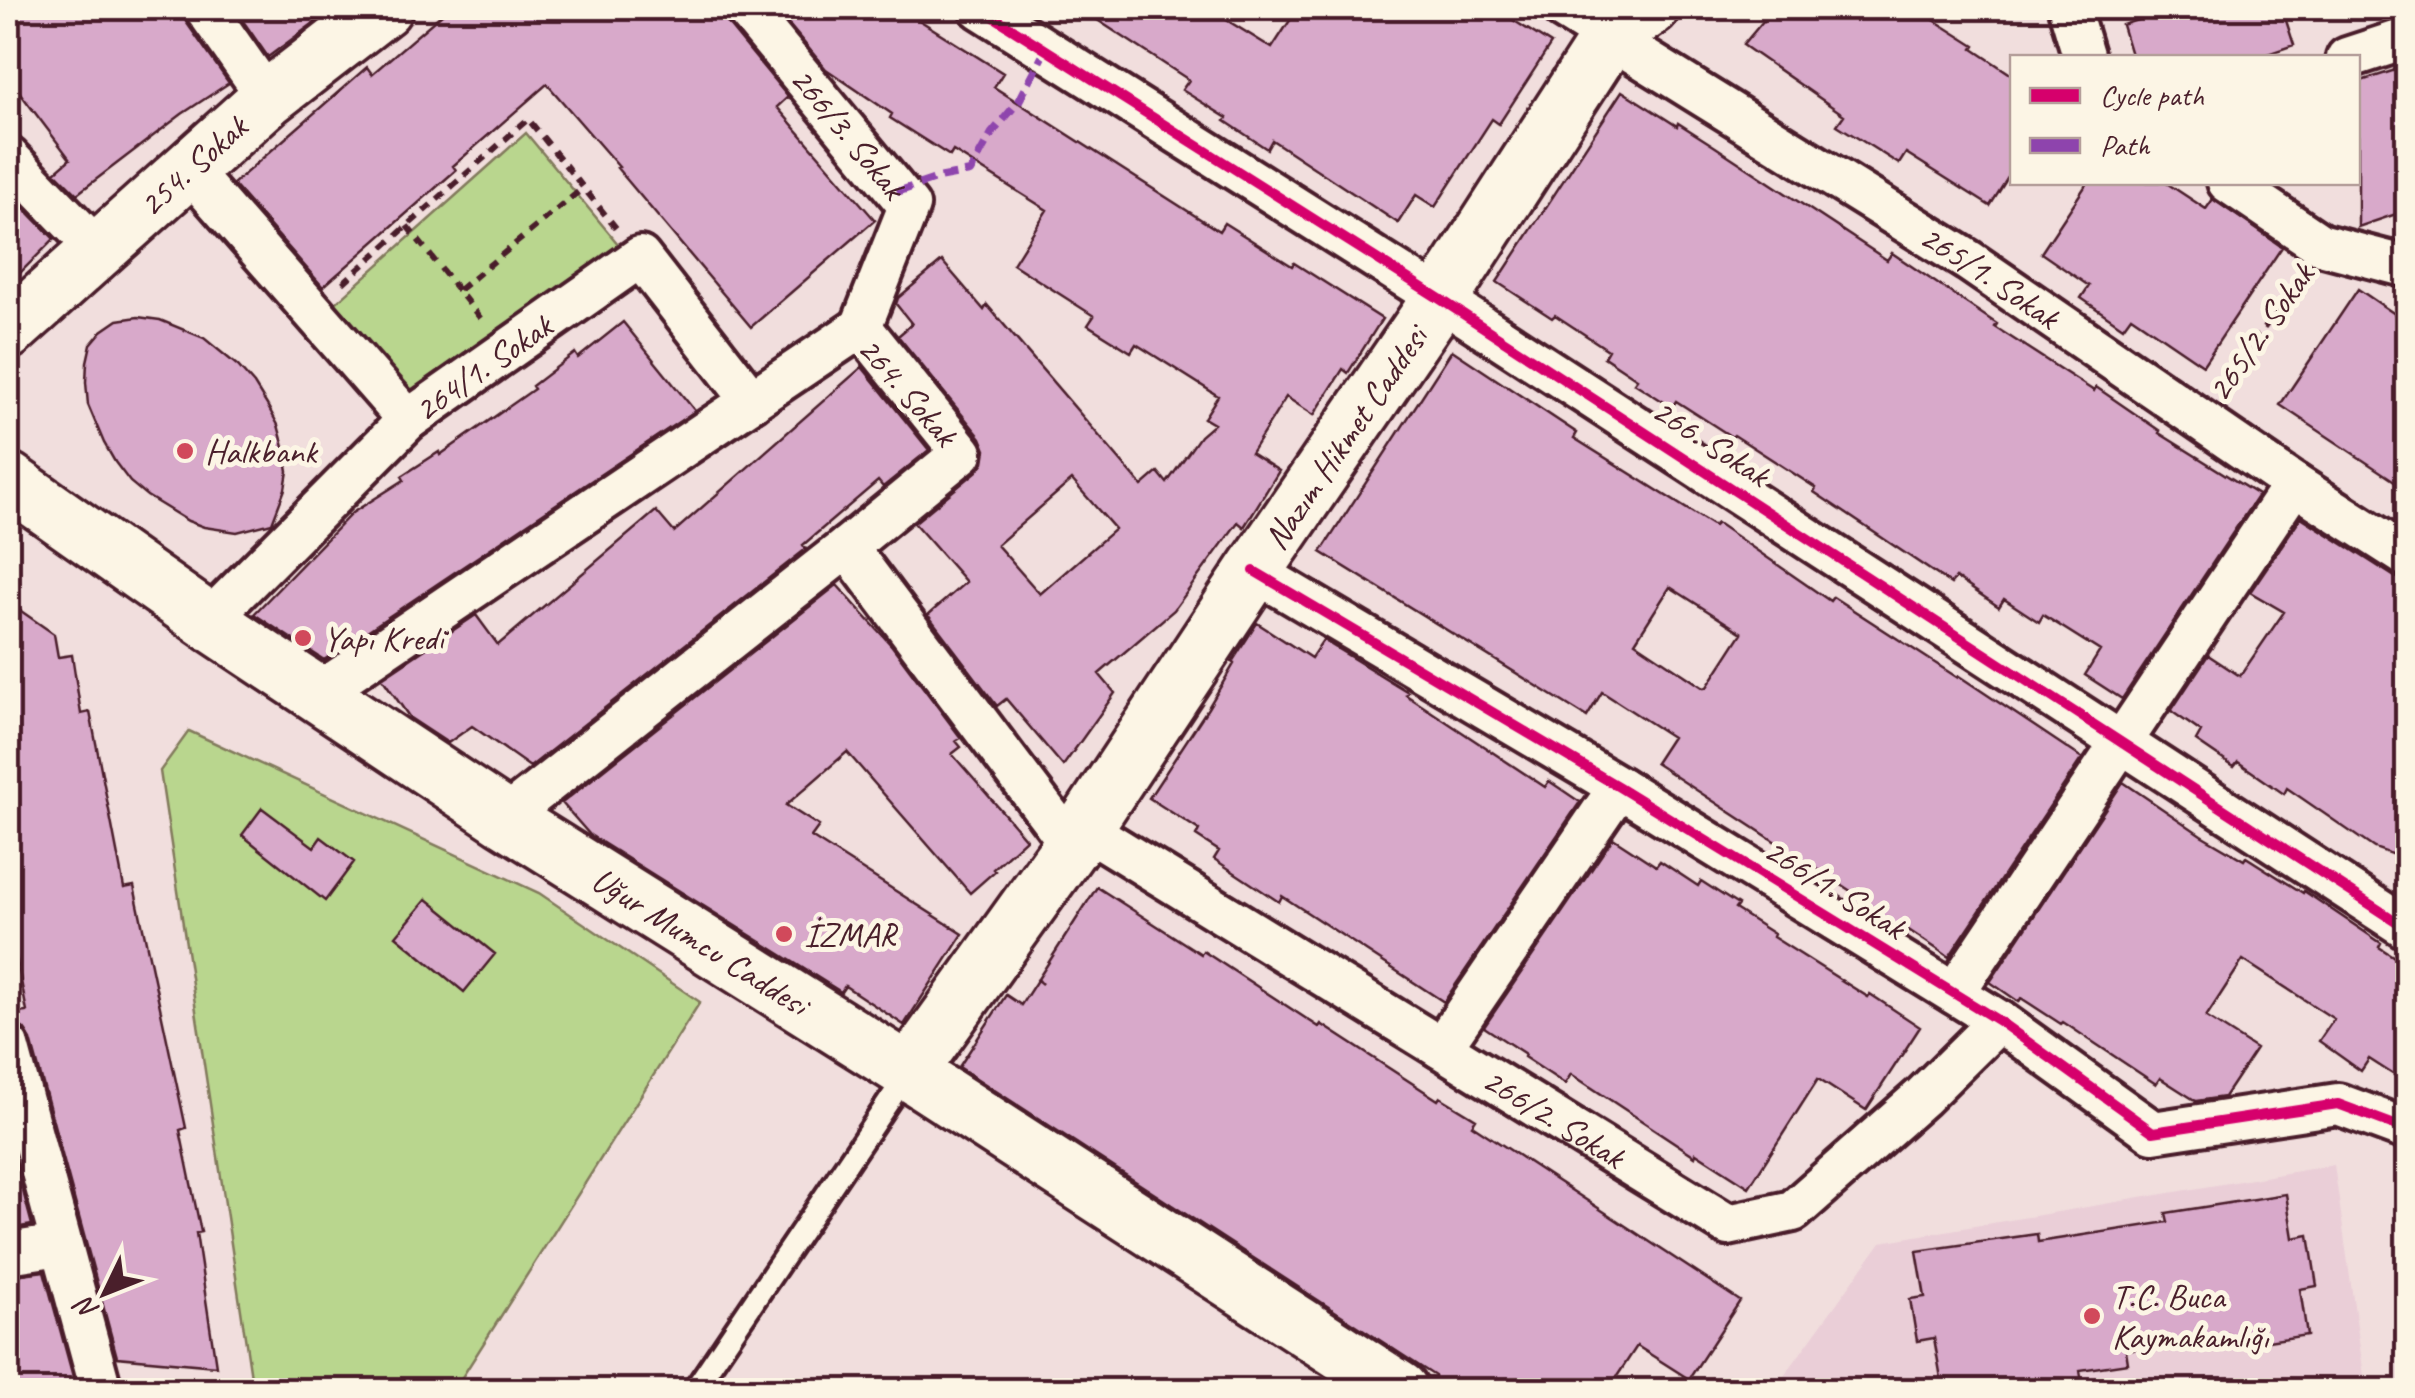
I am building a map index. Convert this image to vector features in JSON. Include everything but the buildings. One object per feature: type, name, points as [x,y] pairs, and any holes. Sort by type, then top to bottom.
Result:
[{"type":"main road","name":"254. Sokak","points":[[8,331],[268,98],[384,8]]},
{"type":"main road","name":"Nazım Hikmet Caddesi","points":[[910,1072],[1078,836],[1254,571],[1631,22]]},
{"type":"main road","name":"Uğur Mumcu Caddesi","points":[[8,480],[208,621],[504,818],[910,1072],[1400,1390]]},
{"type":"street","points":[[205,8],[268,98]]},
{"type":"street","name":"266/3. Sokak","points":[[744,8],[909,206],[860,328]]},
{"type":"street","name":"266. Sokak","points":[[980,8],[1440,298],[2408,929]]},
{"type":"street","name":"265/1. Sokak","points":[[1562,8],[1631,22],[1969,261],[2294,484],[2408,557]]},
{"type":"street","points":[[2069,8],[2083,55]]},
{"type":"street","points":[[2357,55],[2408,38]]},
{"type":"street","points":[[8,157],[98,250]]},
{"type":"street","points":[[189,170],[408,420]]},
{"type":"street","name":"265/2. Sokak","points":[[2232,185],[2320,244],[2408,266]]},
{"type":"street","points":[[640,257],[752,401]]},
{"type":"street","name":"264/1. Sokak","points":[[208,621],[408,420],[640,257]]},
{"type":"street","name":"264. Sokak","points":[[318,693],[860,328],[962,453],[504,818]]},
{"type":"street","points":[[1954,993],[2294,484]]},
{"type":"street","name":"266/2. Sokak","points":[[848,547],[1078,836],[1441,1048],[1728,1225],[1793,1211],[1922,1097],[1999,1021]]},
{"type":"street","name":"266/1. Sokak","points":[[1254,571],[1618,787],[1999,1021],[2153,1132],[2338,1104],[2408,1130]]},
{"type":"street","points":[[1441,1048],[1618,787]]},
{"type":"street","points":[[8,1046],[101,1390]]},
{"type":"street","points":[[8,1253],[60,1245]]},
{"type":"lane","points":[[694,1390],[910,1072]]},
{"type":"path","points":[[312,310],[528,119],[640,257]]},
{"type":"path","points":[[459,290],[583,188]]},
{"type":"path","points":[[407,226],[507,350]]},
{"type":"shaded area","name":"T.C. Buca Kaymakamlığı","points":[[2334,1165],[2366,1390],[1774,1390],[1881,1242]]},
{"type":"green space","points":[[526,133],[628,256],[412,403],[330,308]]},
{"type":"green space","points":[[189,731],[539,893],[700,1002],[454,1390],[253,1390],[160,771]]},
{"type":"marked path","points":[[897,192],[970,172],[992,133],[1019,101],[1046,49]]},
{"type":"cycle path","points":[[980,8],[1440,299],[2408,929]]},
{"type":"cycle path","points":[[1254,571],[1619,787],[1999,1021],[2153,1132],[2338,1104],[2408,1130]]},
{"type":"place","name":"Halkbank","points":[[185,451]]},
{"type":"place","name":"Yapı Kredi","points":[[303,638]]},
{"type":"place","name":"İZMAR","points":[[784,934]]},
{"type":"place","name":"T.C. Buca Kaymakamlığı","points":[[2092,1316]]}]
